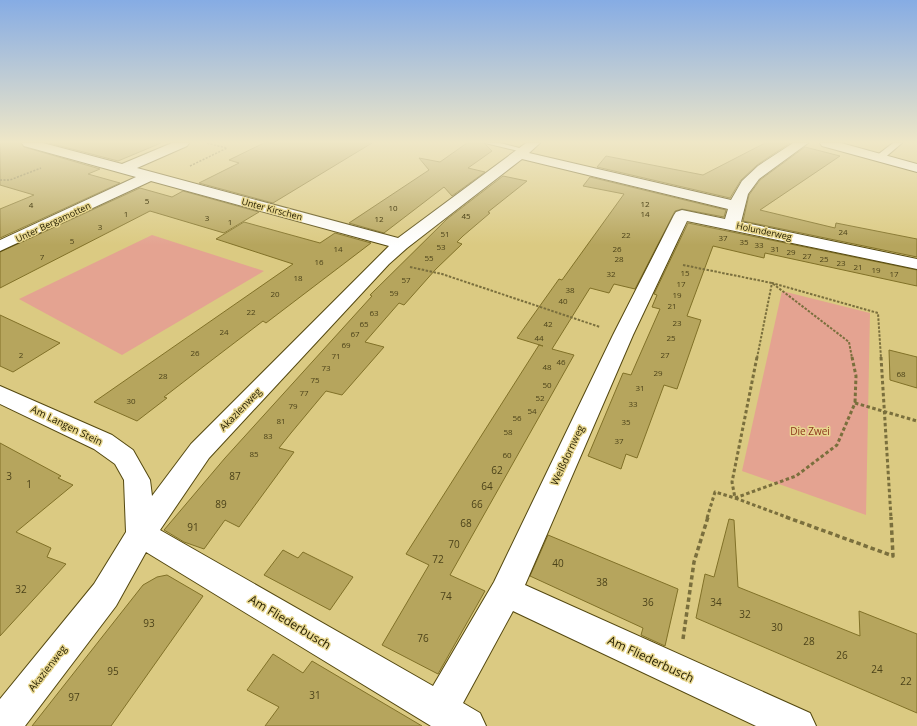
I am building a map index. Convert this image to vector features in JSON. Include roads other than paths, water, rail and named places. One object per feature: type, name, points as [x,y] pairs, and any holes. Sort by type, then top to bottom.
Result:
[{"type":"street","name":"Unter Kirschen","points":[[151,177],[401,244]]},
{"type":"street","name":"Akazienweg","points":[[2,726],[105,595],[141,534],[200,451],[382,260],[489,177]]},
{"type":"street","name":"Holunderweg","points":[[621,177],[684,195],[734,215],[917,264]]},
{"type":"street","points":[[734,215],[740,193],[748,181],[753,177]]},
{"type":"street","name":"Unter Bergamotten","points":[[0,246],[155,178]]},
{"type":"street","name":"Weißdornweg","points":[[439,710],[506,592],[623,335],[682,214],[734,215]]},
{"type":"street","name":"Am Langen Stein","points":[[0,394],[103,442],[124,456],[137,480],[141,534]]},
{"type":"street","name":"Am Fliederbusch","points":[[141,534],[439,710]]},
{"type":"street","name":"Am Fliederbusch","points":[[506,592],[797,726]]},
{"type":"street","points":[[439,710],[467,726]]},
{"type":"park label","name":"Die Zwei","points":[[810,431]]}]
